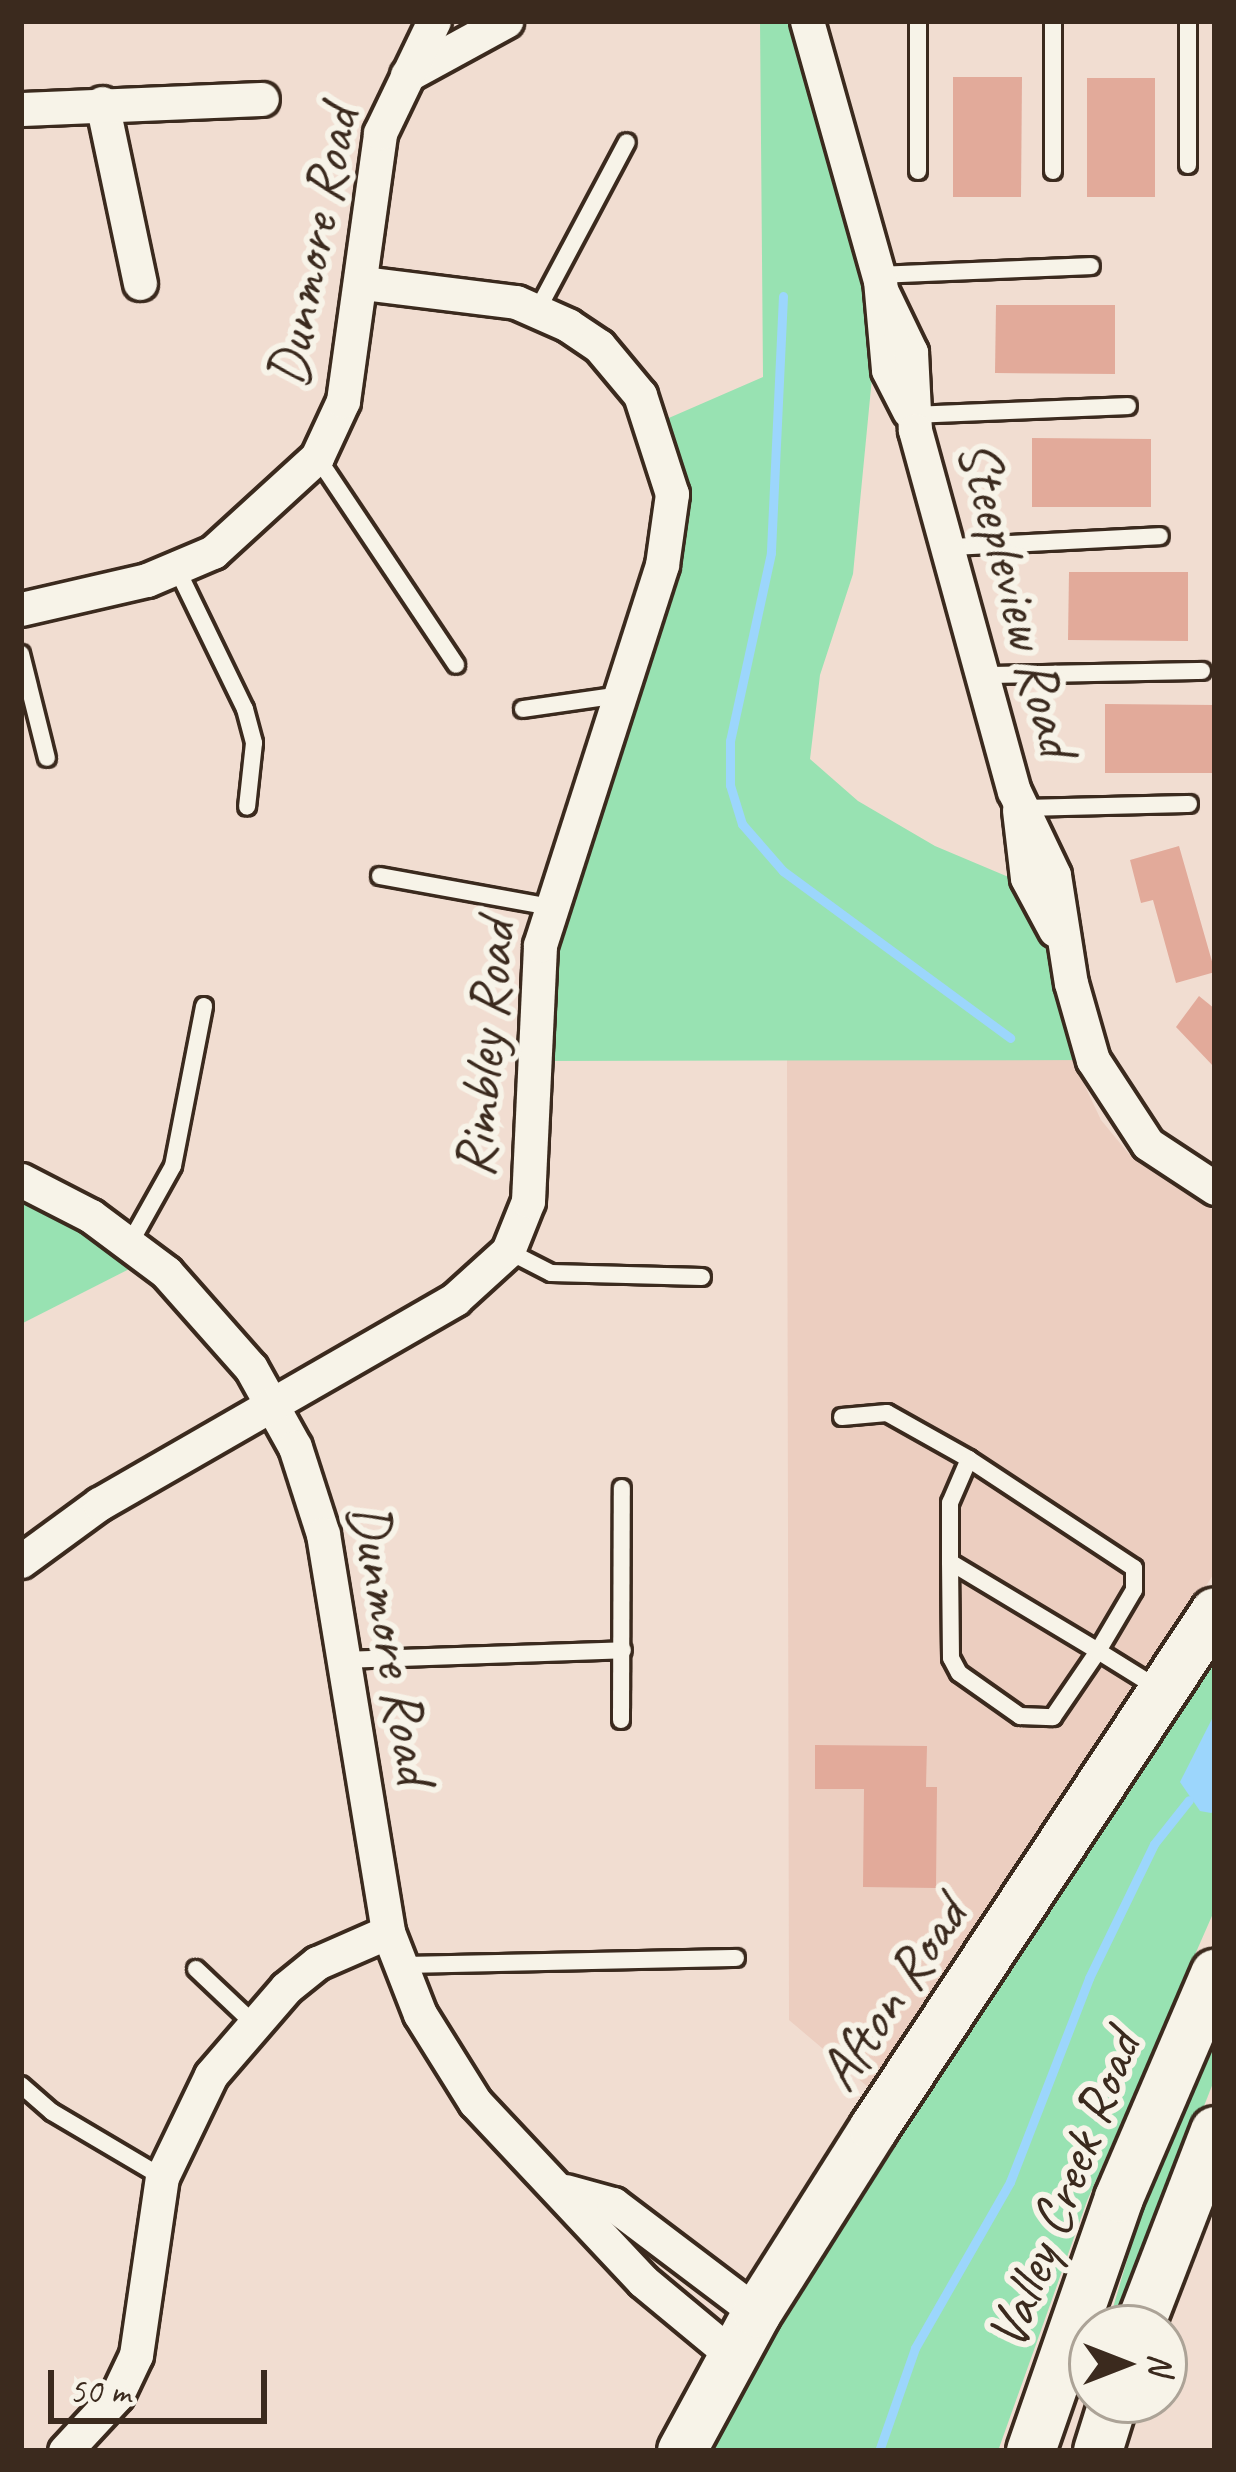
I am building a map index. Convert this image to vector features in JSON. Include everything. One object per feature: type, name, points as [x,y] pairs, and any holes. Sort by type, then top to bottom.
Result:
[{"type":"street","name":"Dunmore Road","points":[[21,609],[176,567],[212,552],[317,457],[343,401],[364,283],[380,134],[434,21]]},
{"type":"street","name":"Dunmore Road","points":[[407,75],[506,21]]},
{"type":"street","name":"Steepleview Road","points":[[807,21],[880,284],[911,352],[911,416],[1019,808],[1047,854],[1084,1033],[1120,1111],[1184,1174],[1215,1188]]},
{"type":"street","points":[[21,109],[262,99]]},
{"type":"street","points":[[102,103],[140,283]]},
{"type":"street","name":"Rimbley Road","points":[[21,1561],[99,1504],[455,1299],[508,1251],[532,1174],[537,985],[550,907],[671,529],[665,459],[655,424],[599,346],[537,310],[364,283]]},
{"type":"street","name":"Dunmore Road","points":[[21,1180],[130,1243],[197,1300],[272,1403],[310,1484],[388,1932],[400,1965],[475,2102],[565,2191],[644,2282],[732,2355]]},
{"type":"street","name":"Afton Road","points":[[682,2451],[757,2313],[1215,1612]]},
{"type":"street","points":[[65,2451],[117,2395],[136,2355],[163,2177],[190,2108],[252,2022],[317,1963],[388,1932]]},
{"type":"street","name":"Valley Creek Road","points":[[1031,2451],[1119,2198],[1215,1974]]},
{"type":"street","name":"Valley Creek Road","points":[[1148,2304],[1215,2131]]},
{"type":"street","name":"Dunmore Road","points":[[565,2191],[614,2204],[757,2313]]},
{"type":"lane","points":[[917,21],[917,172]]},
{"type":"lane","points":[[1053,21],[1053,172]]},
{"type":"lane","points":[[1188,21],[1188,165]]},
{"type":"lane","points":[[537,310],[627,142]]},
{"type":"lane","points":[[880,284],[1091,266]]},
{"type":"lane","points":[[911,416],[1128,406]]},
{"type":"lane","points":[[317,457],[456,665]]},
{"type":"lane","points":[[950,547],[1160,536]]},
{"type":"lane","points":[[176,567],[245,709],[254,743],[248,807]]},
{"type":"lane","points":[[21,654],[47,758]]},
{"type":"lane","points":[[986,676],[1202,671]]},
{"type":"lane","points":[[523,709],[620,695]]},
{"type":"lane","points":[[1019,808],[1189,803]]},
{"type":"lane","points":[[380,876],[550,907]]},
{"type":"lane","points":[[130,1243],[173,1166],[204,1006]]},
{"type":"lane","points":[[508,1251],[551,1274],[702,1277]]},
{"type":"lane","points":[[842,1417],[887,1413],[968,1460],[1134,1568],[1134,1590],[1053,1717],[1019,1716],[950,1658],[950,1503],[968,1460]]},
{"type":"lane","points":[[621,1720],[622,1488]]},
{"type":"lane","points":[[950,1562],[1165,1693]]},
{"type":"lane","points":[[343,1660],[622,1650]]},
{"type":"lane","points":[[400,1965],[736,1958]]},
{"type":"lane","points":[[196,1969],[252,2022]]},
{"type":"lane","points":[[21,2085],[52,2112],[163,2177]]},
{"type":"shaded area","points":[[1068,1050],[1101,1120],[1129,1154],[1215,1211],[1215,1572],[875,2093],[789,2020],[787,1060],[1068,1060]]},
{"type":"green space","points":[[760,21],[807,21],[881,285],[853,574],[820,675],[810,759],[858,801],[935,846],[1030,886],[1093,1060],[533,1061],[537,985],[662,565],[655,424],[763,377]]},
{"type":"green space","points":[[21,1180],[149,1259],[21,1324]]},
{"type":"green space","points":[[1215,1658],[1215,1909],[1087,2201],[998,2451],[709,2451],[813,2266]]},
{"type":"green space","points":[[1215,2021],[1215,2078],[1126,2304],[1114,2304],[1156,2162]]},
{"type":"water","points":[[1215,1713],[1215,1811],[1211,1813],[1200,1811],[1180,1782]]},
{"type":"building","points":[[953,77],[1022,77],[1021,197],[953,197]]},
{"type":"building","points":[[1087,78],[1155,78],[1155,197],[1087,197]]},
{"type":"building","points":[[996,305],[1115,305],[1115,374],[995,373]]},
{"type":"building","points":[[1032,438],[1151,439],[1151,507],[1032,507]]},
{"type":"building","points":[[1069,572],[1188,572],[1188,641],[1068,640]]},
{"type":"building","points":[[1105,704],[1215,705],[1215,773],[1105,773]]},
{"type":"building","points":[[1179,846],[1215,972],[1176,983],[1153,900],[1141,903],[1130,860]]},
{"type":"building","points":[[1199,996],[1215,1009],[1215,1068],[1176,1027]]},
{"type":"building","points":[[815,1745],[927,1746],[926,1787],[937,1787],[936,1888],[863,1887],[864,1789],[815,1789]]},
{"type":"waterway","points":[[783,296],[771,553],[730,741],[730,785],[742,824],[783,871],[1010,1038]]},
{"type":"waterway","points":[[879,2451],[915,2348],[1010,2182],[1089,1978],[1154,1844],[1189,1800]]}]
